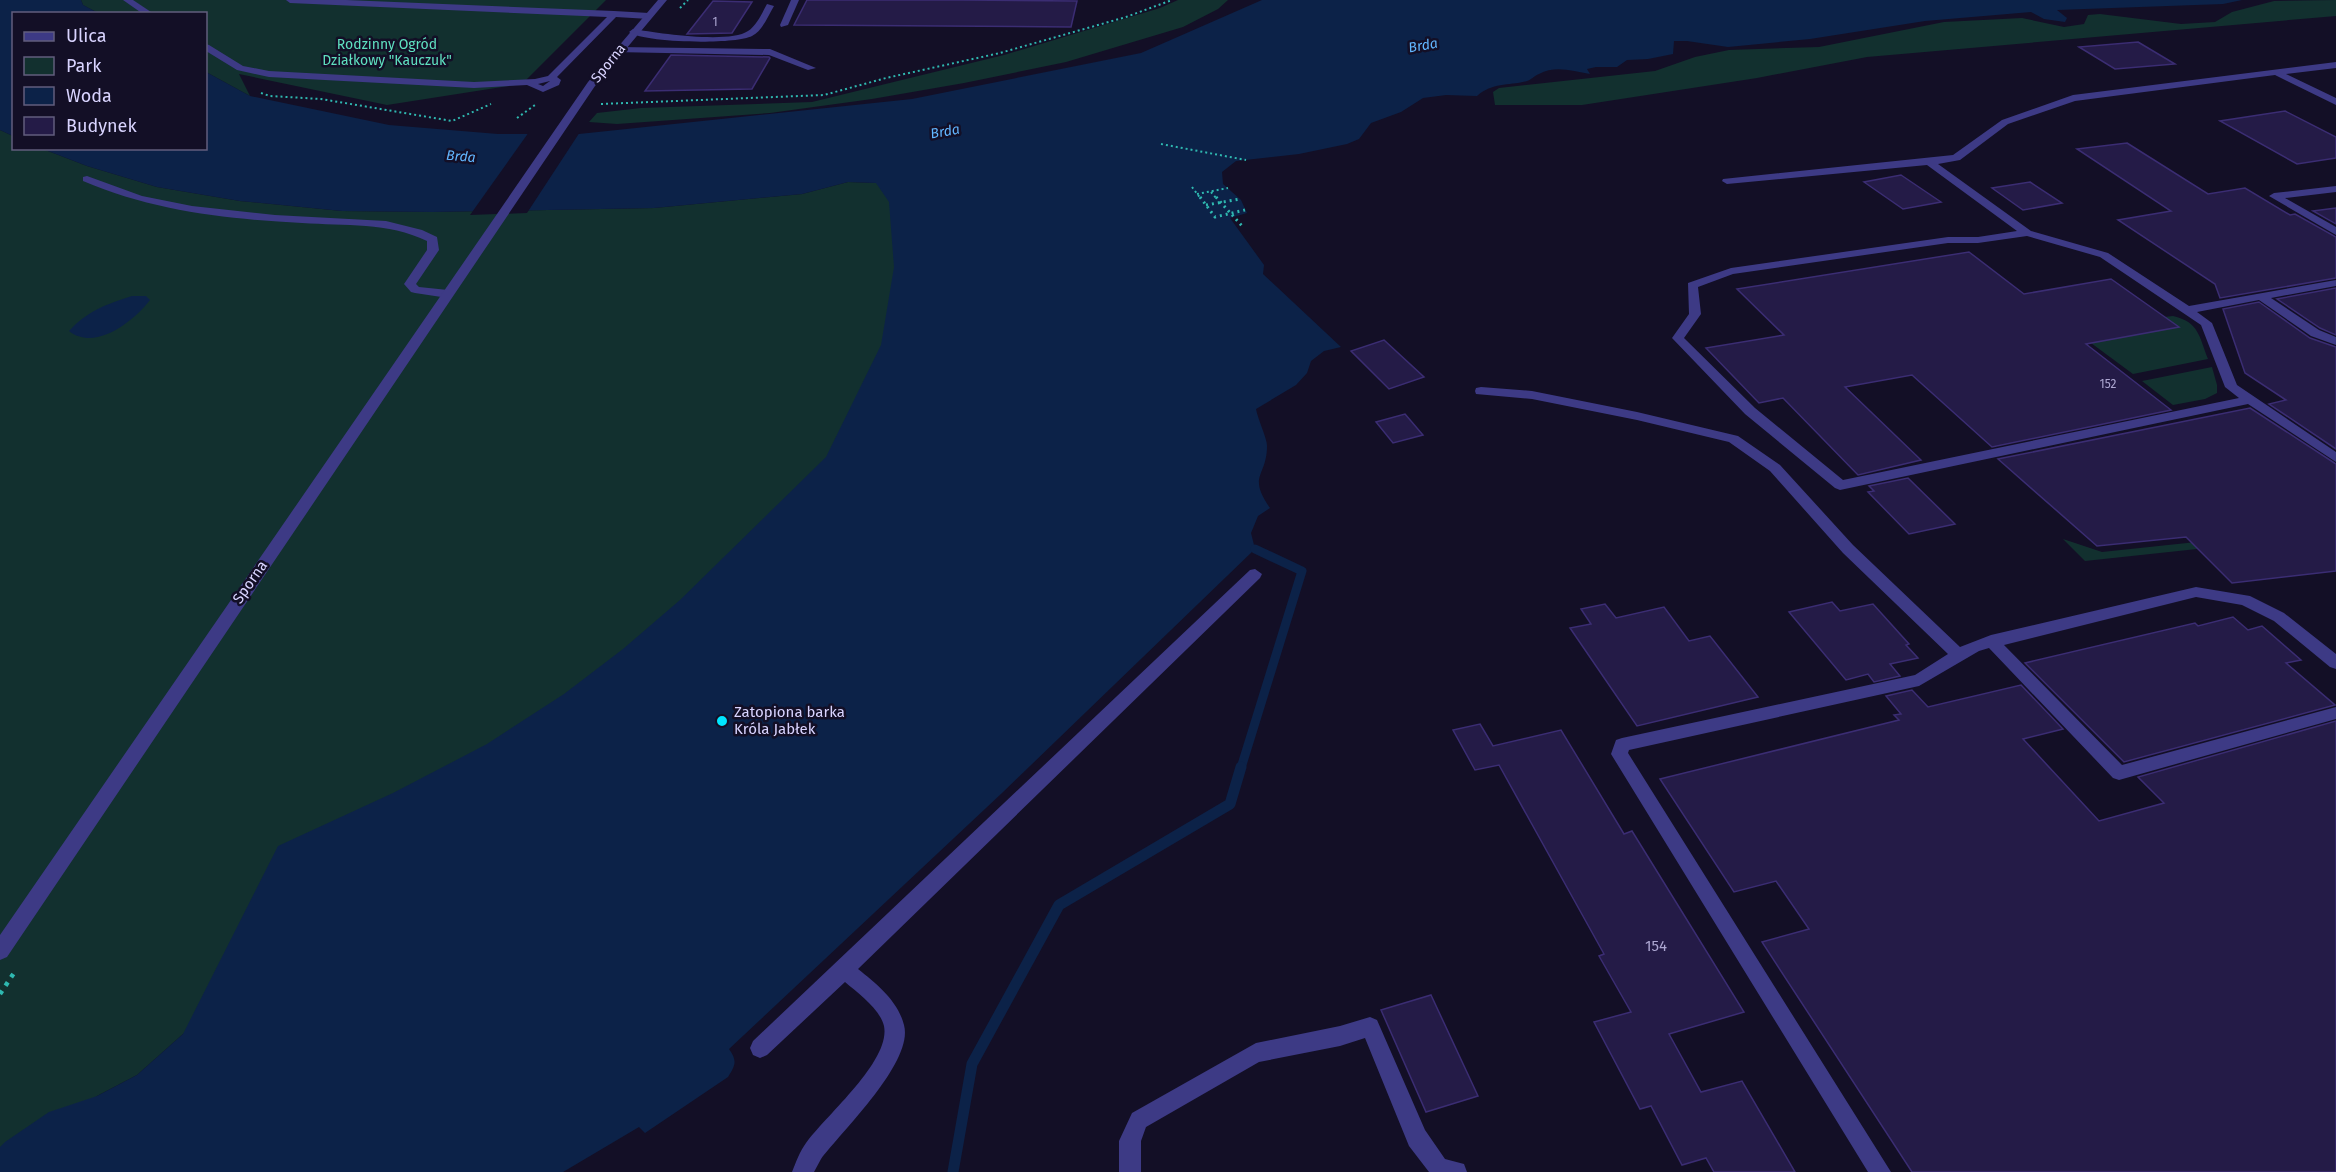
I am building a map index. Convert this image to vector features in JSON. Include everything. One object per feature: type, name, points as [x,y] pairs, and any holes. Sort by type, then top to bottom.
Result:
[{"type":"street","points":[[128,0],[147,12]]},
{"type":"street","points":[[290,0],[649,16]]},
{"type":"street","name":"Sporna","points":[[0,951],[448,294],[500,214],[595,78],[663,0]]},
{"type":"street","points":[[784,25],[795,0]]},
{"type":"street","points":[[633,32],[689,38],[741,38],[752,32],[770,6]]},
{"type":"street","points":[[207,49],[240,68],[270,74],[474,86],[535,82],[532,85],[535,88],[551,87],[556,80],[551,78],[614,14]]},
{"type":"street","points":[[618,50],[770,52],[811,68]]},
{"type":"street","points":[[1727,181],[1956,158],[2005,122],[2073,98],[2336,65]]},
{"type":"street","points":[[2276,72],[2336,102]]},
{"type":"street","points":[[1929,162],[2027,233],[2104,255],[2206,322],[2231,387],[2336,458]]},
{"type":"street","points":[[87,179],[119,193],[182,208],[303,220],[363,222],[416,232],[433,239],[434,244],[433,250],[410,284],[415,290],[448,294]]},
{"type":"street","points":[[2336,189],[2274,196],[2336,232]]},
{"type":"street","points":[[2027,233],[1978,240],[1948,240],[1731,272],[1692,285],[1695,314],[1678,338],[1750,411],[1840,485],[2249,400]]},
{"type":"street","points":[[2187,310],[2336,283]]},
{"type":"street","points":[[2260,296],[2315,333],[2336,341]]},
{"type":"street","points":[[1481,391],[1532,395],[1637,416],[1732,439],[1775,468],[1848,549],[1959,655]]},
{"type":"street","points":[[760,1048],[1255,574]]},
{"type":"street","points":[[1880,1172],[1619,754],[1622,746],[1919,680],[1974,646],[2196,592],[2245,600],[2279,617],[2336,663]]},
{"type":"street","points":[[1991,641],[2119,773],[2336,713]]},
{"type":"street","points":[[803,1172],[812,1153],[879,1069],[888,1055],[895,1034],[891,1016],[865,985],[844,970]]},
{"type":"street","points":[[1130,1172],[1130,1141],[1139,1120],[1256,1053],[1340,1036],[1370,1027],[1417,1138],[1439,1168],[1456,1172]]},
{"type":"path","points":[[592,105],[663,100],[824,95],[885,78],[993,55],[1126,17],[1172,0]]},
{"type":"path","points":[[260,93],[270,96],[321,99],[452,121],[492,103]]},
{"type":"path","points":[[1161,144],[1246,160]]},
{"type":"path","points":[[1192,187],[1215,218],[1245,210]]},
{"type":"path","points":[[1197,194],[1228,188]]},
{"type":"path","points":[[1211,192],[1242,226]]},
{"type":"path","points":[[1206,206],[1240,199]]},
{"type":"green space","name":"Rodzinny Ogród Działkowy \"Kauczuk\"","points":[[81,0],[606,0],[522,84],[387,105],[239,74],[250,96],[207,73],[207,12],[96,12],[83,5]]},
{"type":"green space","points":[[1178,0],[1228,0],[1218,9],[1183,27],[1066,62],[964,83],[770,113],[617,124],[589,122],[597,113],[641,108],[812,102],[1004,55],[1160,8]]},
{"type":"green space","points":[[2336,0],[2336,16],[1867,57],[1757,78],[1582,105],[1495,105],[1493,92],[1499,88],[1655,71],[1695,57],[1729,50],[1819,47],[1944,22],[2022,18],[2064,27],[2084,24],[2088,15],[2100,14],[2181,24],[2215,22],[2232,12],[2274,1]]},
{"type":"green space","points":[[0,130],[12,136],[12,150],[46,150],[87,166],[157,187],[240,201],[342,211],[433,212],[654,208],[802,194],[848,182],[876,183],[917,179],[915,425],[183,1034],[137,1075],[97,1096],[0,1172]]},
{"type":"green space","points":[[2173,316],[2193,326],[2200,337],[2208,359],[2133,374],[2091,343],[2178,327],[2164,317]]},
{"type":"green space","points":[[2212,367],[2217,393],[2205,399],[2173,405],[2142,381]]},
{"type":"green space","points":[[2336,530],[2336,534],[2085,561],[2063,539],[2102,552]]},
{"type":"water","points":[[0,0],[81,0],[83,5],[96,12],[12,12],[12,136],[0,130]]},
{"type":"water","name":"Brda","points":[[1262,0],[2242,0],[2223,4],[2057,10],[2067,18],[2065,22],[2044,19],[2031,12],[1925,21],[1810,39],[1728,47],[1674,41],[1673,54],[1627,60],[1617,67],[1587,69],[1590,74],[1551,70],[1527,81],[1489,88],[1477,96],[1446,95],[1423,98],[1401,112],[1371,123],[1359,139],[1347,144],[1299,154],[1236,161],[1222,172],[1223,184],[1241,200],[1247,213],[1230,218],[1264,265],[1263,274],[1341,347],[1324,351],[1311,361],[1307,373],[1296,385],[1256,409],[1267,446],[1259,482],[1263,497],[1270,508],[1258,516],[1251,533],[1255,549],[1002,793],[729,1049],[734,1063],[728,1077],[645,1133],[639,1127],[563,1172],[0,1172],[0,1147],[5,1142],[49,1112],[97,1096],[137,1075],[183,1034],[278,846],[393,793],[487,744],[564,694],[623,649],[680,600],[826,457],[881,345],[894,267],[889,202],[876,183],[848,182],[802,194],[654,208],[432,212],[342,211],[240,201],[157,187],[87,166],[46,150],[207,150],[207,73],[250,96],[389,125],[498,134],[579,134],[912,99],[1141,53]]},
{"type":"water","points":[[132,296],[146,296],[150,300],[124,325],[102,336],[90,338],[79,337],[69,331],[83,318],[98,309]]},
{"type":"pier","points":[[529,132],[580,132],[527,213],[470,215]]},
{"type":"building","points":[[807,0],[1077,1],[1071,27],[794,25]]},
{"type":"building","points":[[713,1],[752,2],[732,33],[687,34]]},
{"type":"building","points":[[2138,42],[2175,64],[2115,69],[2079,47]]},
{"type":"building","points":[[671,55],[770,58],[752,89],[645,91]]},
{"type":"building","points":[[2285,111],[2336,137],[2336,158],[2297,164],[2220,121]]},
{"type":"building","points":[[2127,143],[2208,194],[2245,188],[2290,215],[2295,214],[2336,237],[2336,278],[2220,298],[2215,284],[2118,220],[2171,211],[2077,149]]},
{"type":"building","points":[[1901,175],[1941,202],[1903,209],[1864,182]]},
{"type":"building","points":[[2030,182],[2062,203],[2023,210],[1992,188]]},
{"type":"building","points":[[2336,208],[2336,224],[2313,211]]},
{"type":"building","points":[[1969,252],[2024,294],[2111,279],[2179,327],[2086,344],[2171,410],[1992,447],[1912,375],[1845,387],[1921,460],[1858,475],[1783,398],[1759,403],[1706,348],[1784,335],[1737,289]]},
{"type":"building","points":[[2336,288],[2336,335],[2320,328],[2277,299]]},
{"type":"building","points":[[2259,302],[2310,338],[2336,347],[2336,449],[2269,404],[2286,400],[2245,373],[2223,309]]},
{"type":"building","points":[[1384,340],[1424,377],[1389,389],[1351,351]]},
{"type":"building","points":[[2250,408],[2336,464],[2336,571],[2232,583],[2186,537],[2097,546],[1998,459]]},
{"type":"building","points":[[1405,414],[1423,435],[1393,443],[1376,422]]},
{"type":"building","points":[[1908,478],[1955,524],[1909,534],[1868,492],[1874,491],[1869,486]]},
{"type":"building","points":[[1832,602],[1840,611],[1873,604],[1909,644],[1906,645],[1918,658],[1890,664],[1900,676],[1874,682],[1868,674],[1846,680],[1789,612]]},
{"type":"building","points":[[1605,604],[1616,618],[1664,607],[1689,641],[1710,636],[1758,697],[1637,726],[1570,628],[1591,624],[1581,609]]},
{"type":"building","points":[[2233,617],[2248,630],[2262,626],[2301,660],[2286,663],[2335,705],[2124,762],[2025,663],[2195,623],[2198,626]]},
{"type":"building","points":[[2021,685],[2063,729],[2023,739],[2099,821],[2164,803],[2138,777],[2336,721],[2336,1172],[1912,1172],[1762,942],[1809,929],[1776,881],[1734,892],[1660,779],[1899,720],[1894,715],[1901,714],[1886,696],[1912,690],[1928,707]]},
{"type":"building","points":[[1480,724],[1493,746],[1561,730],[1624,834],[1632,831],[1744,1012],[1669,1034],[1701,1092],[1742,1081],[1795,1172],[1714,1172],[1706,1158],[1682,1165],[1651,1106],[1640,1109],[1594,1022],[1631,1012],[1599,956],[1604,954],[1499,765],[1475,770],[1453,730]]},
{"type":"building","points":[[1431,995],[1478,1096],[1426,1112],[1381,1010]]},
{"type":"waterway","points":[[1241,768],[1302,571],[1255,549]]},
{"type":"waterway","points":[[953,1172],[972,1064],[1059,905],[1230,804],[1241,767]]},
{"type":"place","name":"Zatopiona barka Króla Jabłek","points":[[722,721]]}]
